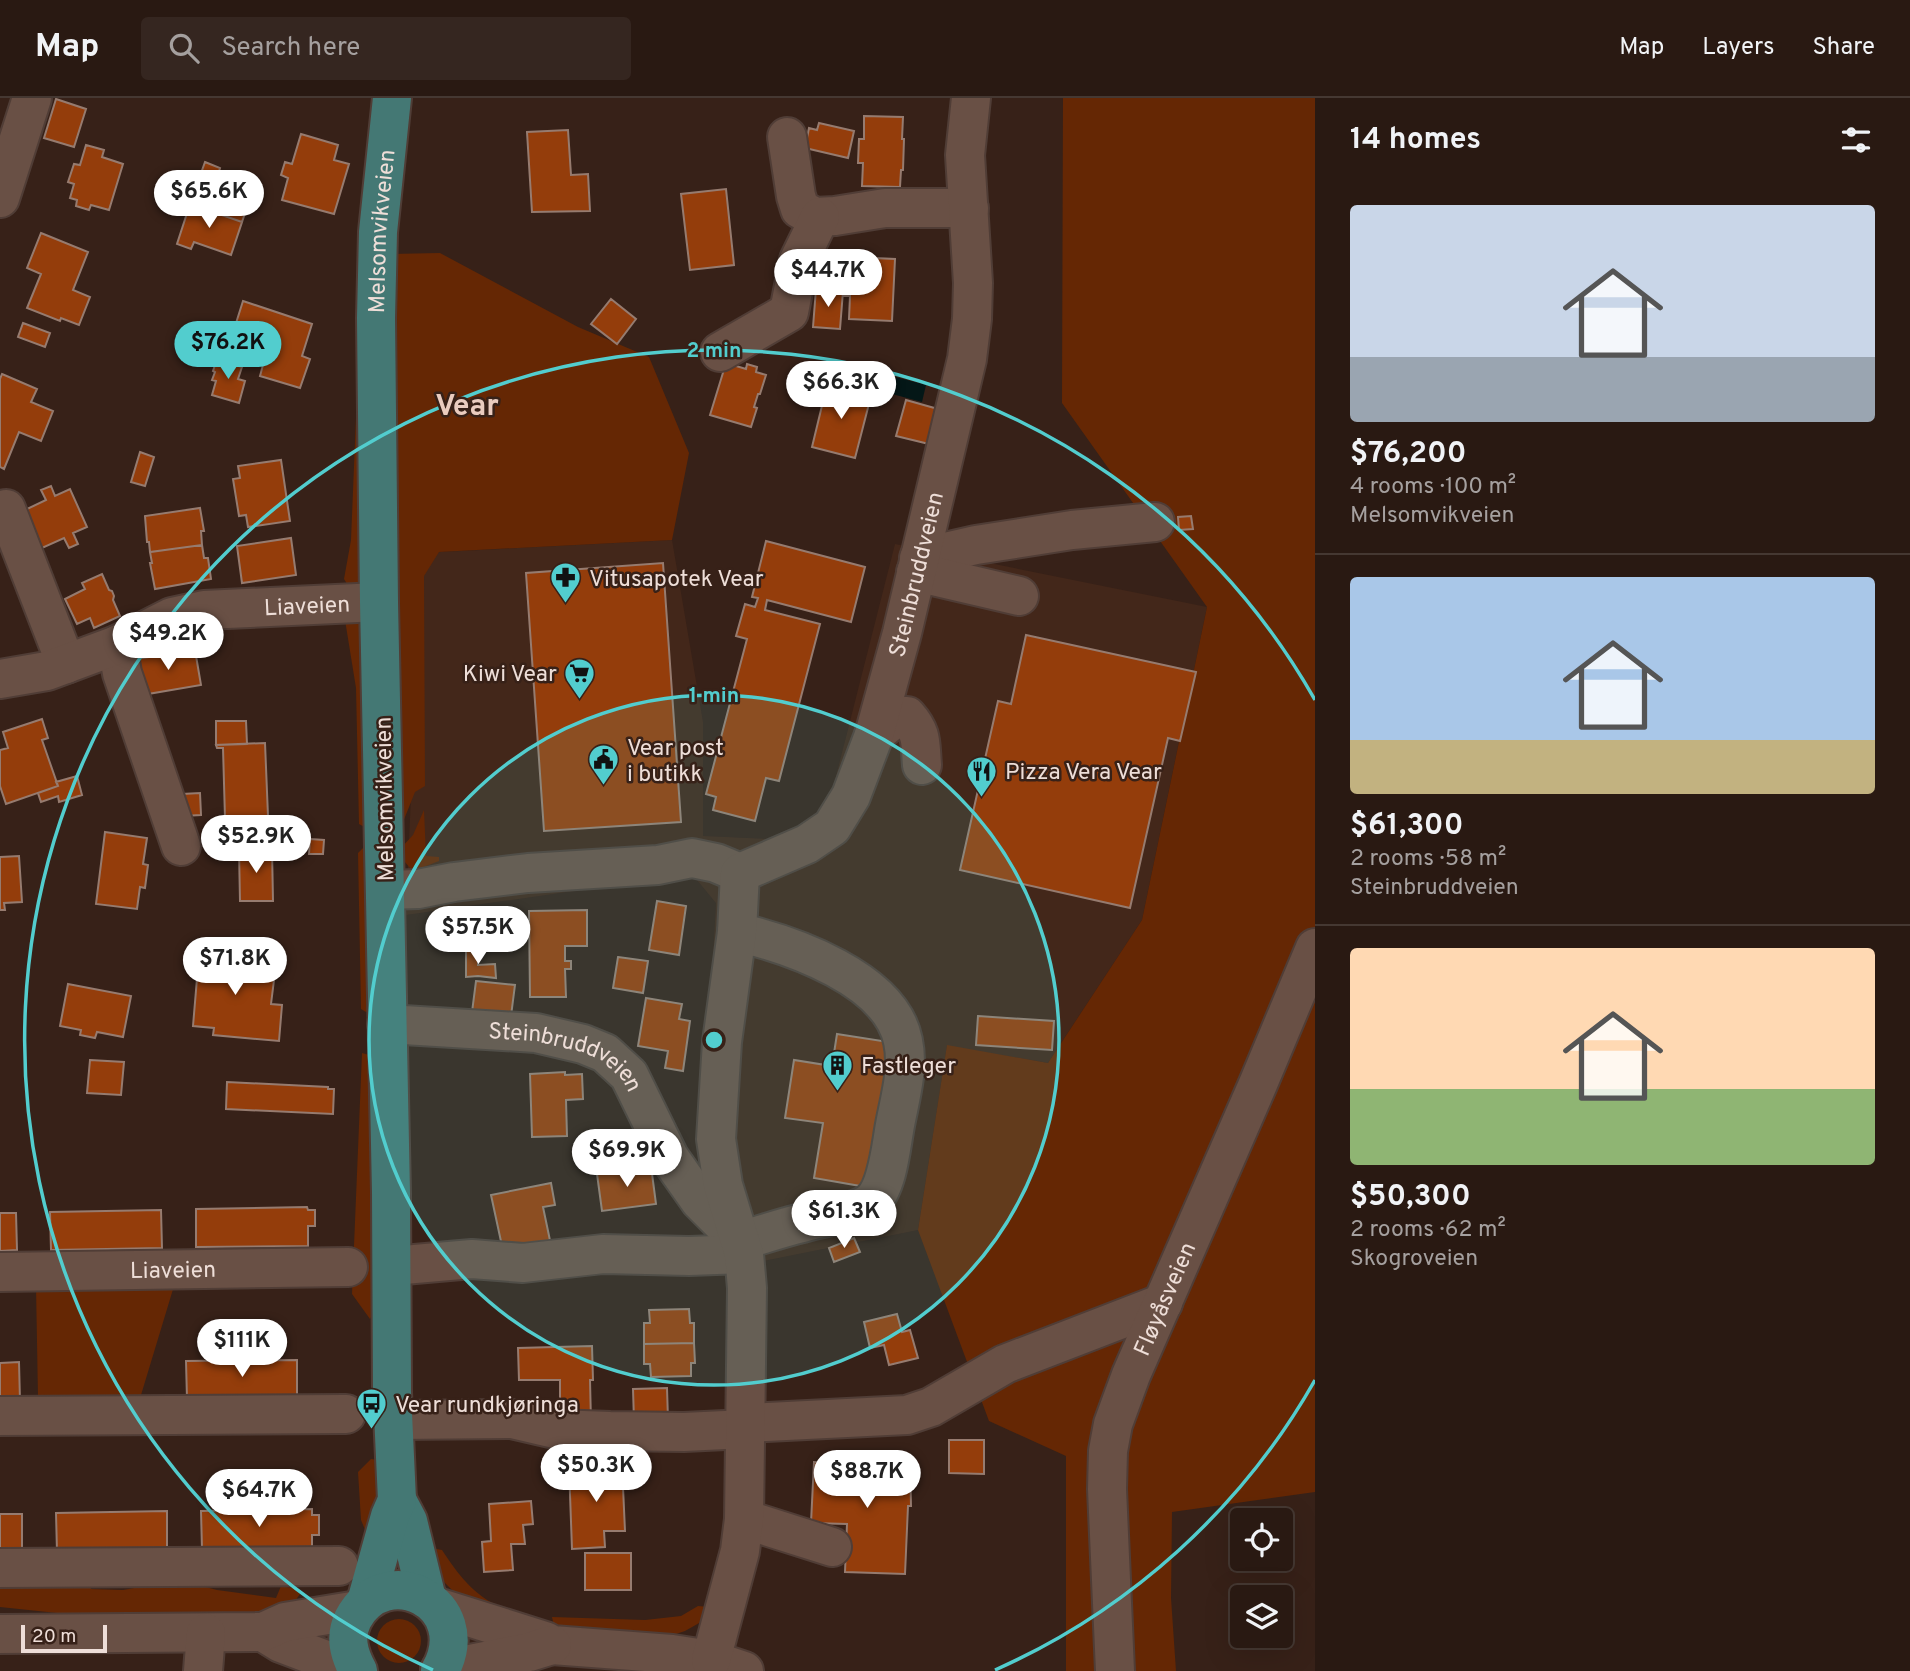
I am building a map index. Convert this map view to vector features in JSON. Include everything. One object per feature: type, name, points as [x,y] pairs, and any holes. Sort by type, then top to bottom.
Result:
[{"type":"main road","name":"Melsomvikveien","points":[[357,1671],[350,1657],[348,1641],[351,1625],[362,1606],[397,1500],[376,318],[378,232],[392,98]]},
{"type":"main road","name":"Melsomvikveien","points":[[397,1500],[408,1521],[432,1603],[446,1622],[450,1638],[448,1655],[440,1671]]},
{"type":"main road","points":[[362,1606],[380,1594],[396,1590],[412,1592],[432,1603]]},
{"type":"street","points":[[0,198],[32,98]]},
{"type":"street","name":"Steinbruddveien","points":[[740,873],[807,844],[832,827],[851,796],[874,735],[902,633],[967,359],[973,283],[965,155],[971,98]]},
{"type":"street","points":[[787,137],[800,209],[815,217],[884,208],[969,208]]},
{"type":"street","points":[[720,352],[789,312],[799,260],[820,216]]},
{"type":"street","points":[[6,509],[66,664]]},
{"type":"street","points":[[917,565],[976,545],[1072,530],[1155,522]]},
{"type":"street","points":[[917,565],[1019,596]]},
{"type":"street","name":"Liaveien","points":[[0,679],[26,676],[66,664],[117,645],[172,617],[204,610],[379,602]]},
{"type":"street","points":[[117,645],[122,673],[181,846]]},
{"type":"street","points":[[874,735],[897,716],[907,716],[922,741],[922,765]]},
{"type":"street","points":[[386,891],[528,873],[658,865],[692,858],[716,863],[740,873],[737,932],[722,1042],[716,1139],[723,1185],[742,1248],[747,1288],[744,1519],[728,1665],[655,1662],[552,1645],[432,1603]]},
{"type":"street","points":[[392,1266],[472,1259],[523,1263],[603,1254],[689,1256],[742,1248],[800,1223],[863,1207],[873,1200],[881,1188],[888,1162],[905,1060],[904,1042],[899,1026],[888,1008],[866,987],[808,955],[737,932]]},
{"type":"street","name":"Fløyåsveien","points":[[1115,1671],[1107,1489],[1108,1451],[1113,1424],[1315,948]]},
{"type":"street","name":"Steinbruddveien","points":[[387,1024],[536,1033],[583,1044],[605,1053],[629,1074],[669,1157],[700,1201],[742,1248]]},
{"type":"street","name":"Liaveien","points":[[0,1272],[348,1267]]},
{"type":"street","points":[[394,1420],[512,1419],[555,1429],[684,1433],[907,1415],[931,1407],[1004,1364],[1163,1303]]},
{"type":"street","points":[[0,1416],[346,1414]]},
{"type":"street","points":[[744,1519],[832,1546]]},
{"type":"street","points":[[0,1568],[338,1566]]},
{"type":"street","points":[[0,1634],[263,1632],[285,1622],[362,1606]]},
{"type":"street","points":[[263,1632],[281,1643],[357,1671]]},
{"type":"street","points":[[203,1671],[206,1633]]},
{"type":"street","points":[[440,1671],[552,1645]]},
{"type":"shaded area","points":[[1063,98],[1315,98],[1315,1492],[1172,1512],[1171,1598],[1176,1671],[1066,1671],[1066,1456],[989,1421],[918,1230],[947,1045],[1048,1063],[1142,920],[1207,607],[1062,403]]},
{"type":"shaded area","points":[[440,253],[578,327],[649,357],[689,453],[672,540],[439,552],[424,576],[425,786],[415,792],[403,822],[400,822],[399,541],[390,254]]},
{"type":"shaded area","points":[[362,270],[361,587],[349,587],[344,579],[351,540]]},
{"type":"shaded area","points":[[896,377],[926,385],[922,402],[892,394]]},
{"type":"shaded area","points":[[672,540],[703,722],[703,836],[789,840],[829,804],[895,544],[1207,607],[1142,920],[1048,1063],[947,1046],[918,1230],[733,1267],[703,1142],[716,903],[692,874],[406,915],[421,553]]},
{"type":"shaded area","points":[[358,619],[365,626],[366,828],[359,824],[356,688],[345,620]]},
{"type":"shaded area","points":[[424,810],[426,856],[439,857],[439,861],[411,869],[404,861],[401,848],[413,835]]},
{"type":"shaded area","points":[[365,846],[372,1009],[366,1012],[361,1009],[358,853]]},
{"type":"shaded area","points":[[362,1053],[373,1056],[374,1312],[370,1319],[352,1294]]},
{"type":"shaded area","points":[[36,1286],[174,1286],[141,1395],[38,1398]]},
{"type":"shaded area","points":[[371,1459],[378,1460],[380,1484],[371,1533],[366,1532],[361,1520],[358,1472]]},
{"type":"shaded area","points":[[426,1547],[442,1550],[460,1575],[482,1597],[501,1607],[528,1615],[526,1622],[457,1595],[441,1579]]},
{"type":"shaded area","points":[[91,1575],[91,1589],[123,1590],[179,1580],[217,1590],[276,1598],[281,1586],[299,1589],[300,1594],[293,1604],[239,1618],[57,1613],[0,1607],[0,1576]]},
{"type":"shaded area","points":[[698,1606],[709,1607],[701,1622],[664,1638],[554,1626],[552,1617],[645,1620],[681,1616]]},
{"type":"shaded area","points":[[399,1619],[408,1620],[415,1625],[420,1632],[420,1650],[415,1657],[408,1662],[399,1663],[390,1662],[383,1657],[378,1650],[377,1641],[378,1632],[383,1625],[390,1620]]},
{"type":"building","points":[[56,99],[86,109],[74,147],[44,138]]},
{"type":"building","points":[[864,116],[903,117],[903,170],[900,187],[862,186],[863,163],[858,163],[859,139],[864,139]]},
{"type":"building","points":[[819,123],[854,131],[848,158],[805,148],[809,128],[817,130]]},
{"type":"building","points":[[568,130],[571,175],[588,174],[590,211],[532,212],[527,132]]},
{"type":"building","points":[[301,134],[338,145],[334,160],[349,164],[334,214],[282,200],[288,178],[281,175],[285,162],[292,164]]},
{"type":"building","points":[[86,145],[104,150],[102,157],[123,164],[109,210],[91,205],[89,210],[76,206],[77,200],[70,198],[74,184],[68,182],[74,164],[80,165]]},
{"type":"building","points":[[205,162],[220,168],[218,175],[254,187],[242,222],[190,204]]},
{"type":"building","points":[[726,189],[734,265],[690,270],[681,194]]},
{"type":"building","points":[[190,204],[242,222],[231,255],[194,242],[191,249],[177,244]]},
{"type":"building","points":[[41,233],[88,252],[73,290],[90,297],[79,325],[61,318],[60,321],[27,308],[41,274],[27,268]]},
{"type":"building","points":[[852,257],[895,259],[892,321],[849,319],[850,296],[844,296],[845,279],[851,280]]},
{"type":"building","points":[[816,289],[843,291],[840,329],[813,327]]},
{"type":"building","points":[[611,299],[636,319],[617,344],[591,324]]},
{"type":"building","points":[[243,301],[312,324],[302,356],[310,359],[300,388],[260,376],[267,350],[231,339]]},
{"type":"building","points":[[23,323],[50,333],[45,347],[18,337]]},
{"type":"building","points":[[217,359],[242,367],[238,379],[245,381],[239,403],[212,395],[216,381],[212,380],[213,371]]},
{"type":"building","points":[[726,363],[746,369],[747,364],[757,367],[756,372],[766,375],[754,407],[757,408],[751,427],[710,415]]},
{"type":"building","points":[[2,374],[37,389],[31,402],[53,411],[41,441],[19,432],[4,469],[0,467]]},
{"type":"building","points":[[827,385],[871,396],[855,458],[812,447]]},
{"type":"building","points":[[906,400],[938,409],[929,444],[896,436]]},
{"type":"building","points":[[140,452],[154,457],[145,486],[131,482]]},
{"type":"building","points":[[281,460],[290,521],[248,527],[246,515],[239,516],[233,479],[240,478],[238,466]]},
{"type":"building","points":[[51,486],[55,496],[70,489],[87,527],[73,533],[78,544],[69,548],[64,538],[42,548],[25,510],[46,500],[41,490]]},
{"type":"building","points":[[200,508],[204,531],[201,531],[202,545],[150,552],[145,516]]},
{"type":"building","points":[[1191,516],[1193,529],[1179,530],[1178,517]]},
{"type":"building","points":[[291,538],[296,575],[242,583],[237,546]]},
{"type":"building","points":[[766,541],[865,567],[851,622],[767,600],[765,610],[820,624],[779,781],[766,778],[755,821],[713,810],[716,797],[706,794],[747,639],[736,636],[745,604],[755,607],[758,598],[752,597]]},
{"type":"building","points":[[202,545],[204,558],[208,558],[211,579],[155,589],[150,552]]},
{"type":"building","points":[[663,563],[681,822],[544,831],[526,573]]},
{"type":"building","points":[[102,574],[112,591],[120,616],[94,628],[90,618],[77,624],[65,599],[85,589],[82,583]]},
{"type":"building","points":[[1026,635],[1196,672],[1180,741],[1168,738],[1130,908],[960,870],[998,701],[1011,704]]},
{"type":"building","points":[[195,650],[201,685],[142,695],[136,659]]},
{"type":"building","points":[[42,719],[48,738],[42,740],[58,786],[6,804],[0,786],[0,750],[8,748],[3,732]]},
{"type":"building","points":[[216,721],[246,721],[247,744],[216,745]]},
{"type":"building","points":[[265,743],[268,816],[225,818],[223,748],[217,748],[216,745]]},
{"type":"building","points":[[77,776],[82,795],[59,802],[58,796],[41,802],[38,793],[58,786],[56,782]]},
{"type":"building","points":[[200,793],[201,815],[183,816],[182,794]]},
{"type":"building","points":[[105,832],[147,838],[143,864],[148,865],[145,888],[140,887],[137,909],[96,904]]},
{"type":"building","points":[[310,839],[324,840],[323,854],[309,854]]},
{"type":"building","points":[[272,849],[273,901],[240,901],[239,850]]},
{"type":"building","points":[[19,856],[22,902],[4,903],[5,910],[0,910],[0,857]]},
{"type":"building","points":[[657,901],[686,906],[679,955],[649,950]]},
{"type":"building","points":[[587,910],[587,946],[565,946],[565,961],[571,961],[571,969],[565,969],[566,997],[530,997],[529,911]]},
{"type":"building","points":[[200,943],[218,945],[217,956],[267,961],[265,980],[274,980],[271,1004],[282,1005],[279,1041],[213,1035],[214,1028],[193,1026]]},
{"type":"building","points":[[466,950],[478,950],[478,965],[495,964],[496,978],[466,977]]},
{"type":"building","points":[[618,957],[648,961],[643,993],[613,988]]},
{"type":"building","points":[[476,981],[515,985],[511,1016],[472,1012]]},
{"type":"building","points":[[68,984],[131,996],[123,1037],[97,1032],[95,1038],[80,1035],[81,1030],[60,1026]]},
{"type":"building","points":[[646,998],[682,1004],[679,1019],[690,1021],[683,1071],[665,1068],[668,1051],[638,1046]]},
{"type":"building","points":[[978,1016],[1054,1021],[1052,1050],[976,1045]]},
{"type":"building","name":"Fastleger","points":[[837,1034],[895,1043],[872,1188],[814,1178],[823,1123],[785,1118],[794,1060],[832,1066]]},
{"type":"building","points":[[90,1060],[124,1062],[121,1095],[87,1093]]},
{"type":"building","points":[[565,1072],[565,1075],[582,1074],[583,1099],[566,1100],[567,1136],[532,1137],[530,1074]]},
{"type":"building","points":[[227,1082],[328,1087],[334,1089],[333,1114],[226,1109]]},
{"type":"building","points":[[651,1166],[656,1204],[602,1211],[597,1174]]},
{"type":"building","points":[[551,1183],[555,1205],[543,1207],[552,1250],[505,1260],[491,1195]]},
{"type":"building","points":[[307,1207],[308,1210],[315,1210],[315,1226],[308,1226],[308,1246],[196,1247],[196,1209]]},
{"type":"building","points":[[161,1210],[162,1248],[51,1250],[50,1212]]},
{"type":"building","points":[[0,1213],[16,1213],[17,1250],[0,1251]]},
{"type":"building","points":[[854,1238],[860,1252],[834,1262],[829,1248]]},
{"type":"building","points":[[689,1309],[690,1323],[694,1323],[694,1343],[644,1344],[644,1323],[650,1323],[649,1310]]},
{"type":"building","points":[[897,1314],[902,1332],[910,1330],[918,1358],[889,1365],[884,1345],[870,1348],[864,1322]]},
{"type":"building","points":[[694,1343],[695,1363],[691,1363],[691,1376],[651,1377],[650,1364],[644,1364],[644,1344]]},
{"type":"building","points":[[592,1346],[591,1422],[560,1422],[560,1380],[519,1380],[518,1348]]},
{"type":"building","points":[[297,1360],[297,1398],[187,1399],[186,1361]]},
{"type":"building","points":[[19,1362],[20,1401],[0,1401],[0,1363]]},
{"type":"building","points":[[667,1388],[668,1420],[634,1421],[633,1389]]},
{"type":"building","points":[[949,1440],[984,1440],[984,1474],[949,1473]]},
{"type":"building","points":[[850,1456],[910,1458],[911,1506],[908,1506],[905,1574],[845,1572],[847,1524],[811,1523],[814,1462],[849,1464]]},
{"type":"building","points":[[622,1465],[625,1531],[604,1531],[605,1547],[572,1549],[569,1467]]},
{"type":"building","points":[[531,1501],[533,1524],[523,1525],[525,1544],[511,1544],[513,1570],[484,1572],[482,1542],[491,1541],[489,1504]]},
{"type":"building","points":[[312,1509],[312,1515],[319,1515],[319,1535],[312,1535],[312,1548],[202,1549],[201,1511]]},
{"type":"building","points":[[167,1511],[167,1550],[57,1552],[56,1513]]},
{"type":"building","points":[[0,1514],[22,1514],[22,1552],[0,1552]]},
{"type":"building","points":[[585,1553],[631,1553],[631,1590],[585,1590]]},
{"type":"place","name":"Vitusapotek Vear","points":[[566,605]]},
{"type":"place","name":"Kiwi Vear","points":[[580,700]]},
{"type":"place","name":"Vear post i butikk","points":[[604,787]]},
{"type":"place","name":"Pizza Vera Vear","points":[[982,798]]},
{"type":"place","name":"Fastleger","points":[[838,1092]]},
{"type":"place","name":"Vear rundkjøringa","points":[[372,1431]]},
{"type":"district","name":"Vear","points":[[467,405]]}]
